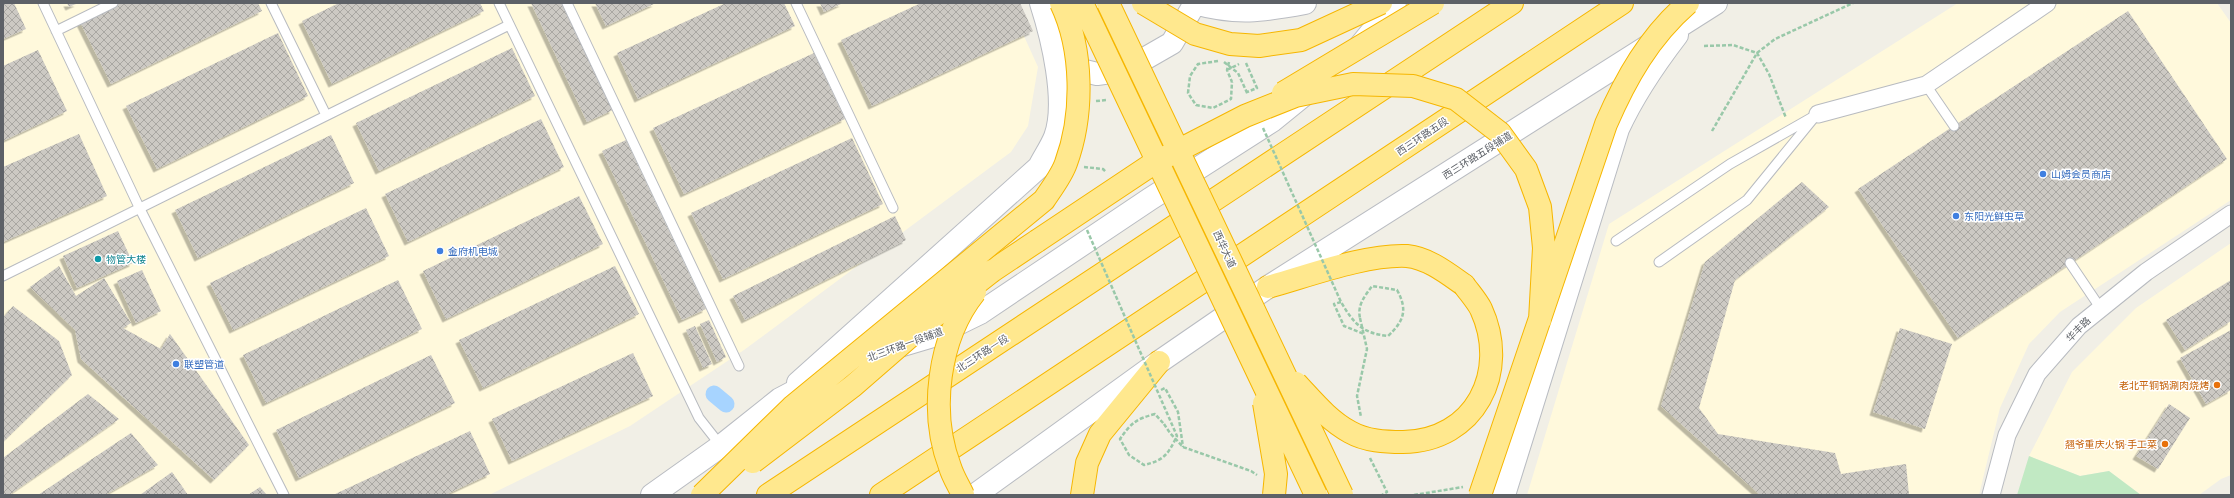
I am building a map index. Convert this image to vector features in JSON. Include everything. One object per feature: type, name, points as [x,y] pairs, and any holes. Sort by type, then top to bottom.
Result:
[{"type":"highway","points":[[1082,3],[1316,495]]},
{"type":"highway","name":"西华大道","points":[[1108,3],[1342,495]]},
{"type":"highway","points":[[1143,3],[1195,34],[1230,44],[1259,46],[1301,40],[1381,3]]},
{"type":"highway","points":[[709,495],[853,386],[922,326],[992,271],[1154,163],[1252,112],[1433,3]]},
{"type":"highway","name":"北三环路一段","points":[[768,495],[1512,3]]},
{"type":"highway","name":"西三环路五段","points":[[881,495],[1622,3]]},
{"type":"highway","points":[[1480,495],[1606,124],[1623,84],[1656,35],[1688,3]]},
{"type":"highway","points":[[702,495],[792,407],[1044,200],[1066,164],[1075,132],[1078,98],[1077,59],[1066,9]]},
{"type":"highway","points":[[1252,112],[1295,96],[1353,84],[1413,86],[1456,100],[1500,133],[1526,169],[1540,208],[1544,248],[1540,320]]},
{"type":"highway","points":[[1268,287],[1369,260],[1408,256],[1439,267],[1464,285],[1481,309],[1490,340],[1491,370],[1482,397],[1466,419],[1442,434],[1412,442],[1381,442],[1351,433],[1328,417],[1282,368]]},
{"type":"highway","points":[[963,495],[950,468],[941,434],[938,404],[942,372],[948,344],[964,306],[992,271]]},
{"type":"highway","points":[[1082,495],[1087,463],[1100,434],[1159,362]]},
{"type":"highway","points":[[1259,376],[1276,474],[1268,487]]},
{"type":"main road","points":[[780,399],[1039,167],[1056,136],[1060,103],[1056,64],[1050,30],[1041,3]]},
{"type":"main road","points":[[1056,64],[1097,74],[1125,70],[1172,43],[1194,3],[1229,12],[1263,11],[1305,3]]},
{"type":"main road","name":"北三环路一段辅道","points":[[652,495],[721,446],[780,399],[837,369],[883,351],[933,336],[980,313],[1179,180],[1272,121],[1349,59],[1395,3]]},
{"type":"main road","name":"西三环路五段辅道","points":[[1159,362],[1268,287],[1716,3]]},
{"type":"main road","points":[[1504,495],[1618,129],[1632,99],[1648,72],[1684,24]]},
{"type":"main road","points":[[975,495],[1159,362]]},
{"type":"street","points":[[1818,114],[1926,85],[2047,3]]},
{"type":"street","name":"华丰路","points":[[1991,495],[2007,435],[2037,374],[2079,326],[2146,272],[2231,214]]},
{"type":"lane","points":[[43,3],[139,207],[284,495]]},
{"type":"lane","points":[[56,31],[113,3]]},
{"type":"lane","points":[[271,3],[326,115]]},
{"type":"lane","points":[[499,3],[699,418],[721,446]]},
{"type":"lane","points":[[567,3],[739,366]]},
{"type":"lane","points":[[796,3],[893,208]]},
{"type":"lane","points":[[3,276],[139,207],[509,25]]},
{"type":"lane","points":[[1926,85],[1954,126]]},
{"type":"lane","points":[[1616,241],[1730,164],[1818,114]]},
{"type":"lane","points":[[1659,262],[1747,200],[1818,114]]},
{"type":"lane","points":[[2070,263],[2101,309]]},
{"type":"path","points":[[1712,131],[1757,53],[1775,39],[1853,3]]},
{"type":"path","points":[[1704,46],[1733,45],[1757,53],[1779,98],[1790,130]]},
{"type":"path","points":[[1232,82],[1231,98],[1213,108],[1196,105],[1188,93],[1190,76],[1198,64],[1222,60],[1238,74],[1247,92],[1252,112],[1341,302],[1353,322],[1372,334],[1388,336],[1400,324],[1405,304],[1397,290],[1372,286],[1363,298],[1358,311],[1360,318],[1364,334],[1367,349],[1357,396],[1361,419]]},
{"type":"path","points":[[1247,92],[1257,88],[1248,66]]},
{"type":"path","points":[[1082,167],[1103,169],[1108,175]]},
{"type":"path","points":[[1086,229],[1159,391],[1177,436],[1169,451],[1160,462],[1144,465],[1129,456],[1120,439],[1131,424],[1144,417],[1155,414],[1170,433],[1183,447],[1251,471],[1268,487]]},
{"type":"path","points":[[1341,302],[1334,304],[1344,326],[1364,334]]},
{"type":"path","points":[[1159,391],[1165,388],[1178,412],[1183,447]]},
{"type":"path","points":[[1369,455],[1387,494],[1382,495]]},
{"type":"shaded area","name":"金府机电城","points":[[3,3],[1009,3],[1038,67],[1028,126],[1011,152],[744,350],[630,426],[489,495],[3,495]]},
{"type":"shaded area","points":[[1958,3],[2217,3],[2231,23],[2231,200],[2060,312],[2029,344],[2000,408],[1979,495],[1527,495],[1609,224]]},
{"type":"shaded area","points":[[2231,243],[2231,475],[2221,479],[2199,495],[2141,495],[2109,471],[2080,476],[2029,456],[2072,372],[2136,308]]},
{"type":"green space","points":[[2029,456],[2080,476],[2109,471],[2141,495],[2017,495]]},
{"type":"building","points":[[3,3],[14,3],[26,29],[3,39]]},
{"type":"building","points":[[67,3],[78,3],[69,7]]},
{"type":"building","points":[[119,3],[258,3],[262,11],[111,84],[80,22]]},
{"type":"building","points":[[339,3],[480,3],[484,11],[332,84],[302,21]]},
{"type":"building","points":[[531,3],[563,3],[613,110],[587,122]]},
{"type":"building","points":[[595,3],[656,3],[606,26]]},
{"type":"building","points":[[726,3],[784,3],[795,26],[638,99],[617,53]]},
{"type":"building","points":[[820,3],[843,3],[824,12]]},
{"type":"building","points":[[921,3],[1020,3],[1033,31],[872,106],[841,40]]},
{"type":"building","name":"山姆会员商店","points":[[2128,11],[2227,159],[1958,338],[1858,189]]},
{"type":"building","points":[[278,33],[308,96],[157,169],[126,106]]},
{"type":"building","points":[[512,48],[535,96],[379,171],[356,123]]},
{"type":"building","points":[[38,50],[67,111],[3,141],[3,66]]},
{"type":"building","points":[[814,53],[845,119],[684,194],[653,128]]},
{"type":"building","points":[[541,119],[564,167],[408,242],[385,194]]},
{"type":"building","points":[[79,134],[107,196],[3,242],[3,167]]},
{"type":"building","points":[[331,135],[354,183],[198,258],[175,210]]},
{"type":"building","points":[[852,138],[883,204],[723,279],[691,213]]},
{"type":"building","points":[[626,140],[706,309],[682,320],[602,151]]},
{"type":"building","points":[[1802,182],[1829,207],[1735,280],[1699,408],[1718,434],[1835,453],[1841,474],[1906,464],[1909,495],[1760,495],[1661,406],[1705,262]]},
{"type":"building","points":[[579,196],[603,244],[446,319],[423,271]]},
{"type":"building","points":[[366,208],[389,256],[233,330],[210,283]]},
{"type":"building","points":[[895,216],[906,240],[745,320],[733,296]]},
{"type":"building","name":"物管大楼","points":[[118,231],[133,263],[77,288],[63,256]]},
{"type":"building","points":[[59,266],[76,296],[104,278],[131,323],[123,328],[161,349],[170,334],[249,445],[214,480],[81,359],[75,330],[30,287]]},
{"type":"building","points":[[615,266],[639,314],[483,388],[459,340]]},
{"type":"building","points":[[142,270],[161,311],[136,323],[117,281]]},
{"type":"building","points":[[398,280],[422,329],[266,403],[243,355]]},
{"type":"building","points":[[2231,280],[2231,321],[2185,350],[2166,320]]},
{"type":"building","points":[[13,306],[59,341],[72,375],[3,442],[3,318]]},
{"type":"building","points":[[709,320],[726,357],[717,362],[700,324]]},
{"type":"building","points":[[695,326],[712,364],[703,368],[686,330]]},
{"type":"building","points":[[1900,328],[1952,344],[1925,429],[1873,412]]},
{"type":"building","points":[[2231,330],[2231,390],[2206,404],[2180,358]]},
{"type":"building","points":[[633,353],[653,396],[512,461],[492,419]]},
{"type":"building","points":[[431,355],[455,403],[299,478],[276,430]]},
{"type":"building","points":[[88,394],[119,419],[9,495],[3,495],[3,458]]},
{"type":"building","points":[[2169,404],[2190,418],[2158,469],[2136,456]]},
{"type":"building","points":[[470,431],[490,474],[445,495],[333,495]]},
{"type":"building","points":[[131,433],[158,465],[105,495],[38,495]]},
{"type":"building","points":[[172,472],[188,495],[140,495]]},
{"type":"building","points":[[260,487],[267,495],[248,495]]},
{"type":"waterway","points":[[714,394],[726,404]]},
{"type":"place","name":"山姆会员商店","points":[[2043,174]]},
{"type":"place","name":"东阳光鲜虫草","points":[[1956,216]]},
{"type":"place","name":"金府机电城","points":[[440,251]]},
{"type":"place","name":"物管大楼","points":[[98,259]]},
{"type":"place","name":"联塑管道","points":[[176,364]]},
{"type":"place","name":"老北平铜锅涮肉烧烤","points":[[2217,385]]},
{"type":"place","name":"翘爷重庆火锅·手工菜","points":[[2165,444]]}]
